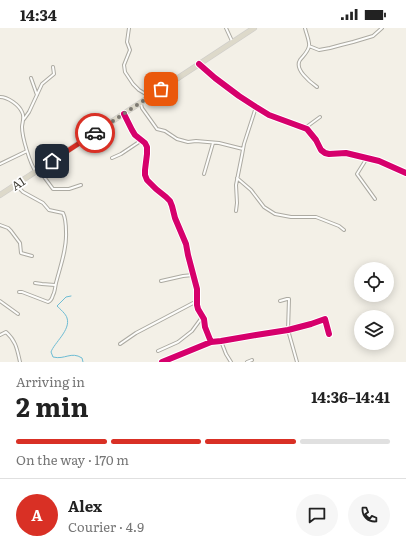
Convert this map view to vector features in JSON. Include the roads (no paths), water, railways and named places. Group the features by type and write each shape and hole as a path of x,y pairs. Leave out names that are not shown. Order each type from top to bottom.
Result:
{"highway":[{"name":"A1","path":"0,195 252,29"}],"street":[{"path":"129,28 127,42 130,50 124,65 125,72 139,90 150,96"},
{"path":"226,28 233,42"},
{"path":"305,28 309,46 299,61 299,65 304,76 316,87"},
{"path":"309,46 318,50 330,48 373,36 382,28"},
{"path":"199,64 215,78 256,107 275,117 305,128 309,131 321,150 325,153 346,153 367,158 384,163 406,173"},
{"path":"22,121 29,112 42,84 54,74 53,67"},
{"path":"31,78 37,95"},
{"path":"0,97 10,100 22,112 24,117 22,121 22,129 32,167 38,171 53,190 69,189 81,185"},
{"path":"140,103 154,126 159,130 183,141 219,142 243,149"},
{"path":"236,211 237,178 243,149 256,107"},
{"path":"124,114 135,135 146,144 148,149 145,175 150,184 170,201 184,239 197,289 198,309 203,316 211,342"},
{"path":"305,128 320,116"},
{"path":"112,158 121,154 142,140"},
{"path":"204,174 213,143"},
{"path":"0,164 27,151"},
{"path":"367,158 357,174 375,198"},
{"path":"237,178 251,190 264,206 275,214 291,217 316,217 339,226 344,230"},
{"path":"16,185 23,192 43,203 49,210 64,214 66,232 66,242 53,298 49,302 19,292"},
{"path":"0,225 11,231 20,244 21,253 32,256"},
{"path":"160,281 193,275"},
{"path":"35,283 55,285"},
{"path":"280,301 289,299 288,330 298,362"},
{"path":"0,301 18,314"},
{"path":"120,344 136,333 197,301"},
{"path":"158,351 178,342 192,331 203,316"},
{"path":"162,362 211,342 288,330 325,319 329,334"},
{"path":"0,335 6,332 14,340 20,362"},
{"path":"221,341 231,362"},
{"path":"247,362 252,360"}],"waterway":[{"path":"71,296 66,297 57,306 67,318 68,323 51,352 53,357 57,358 75,355 82,358 83,362"}]}
